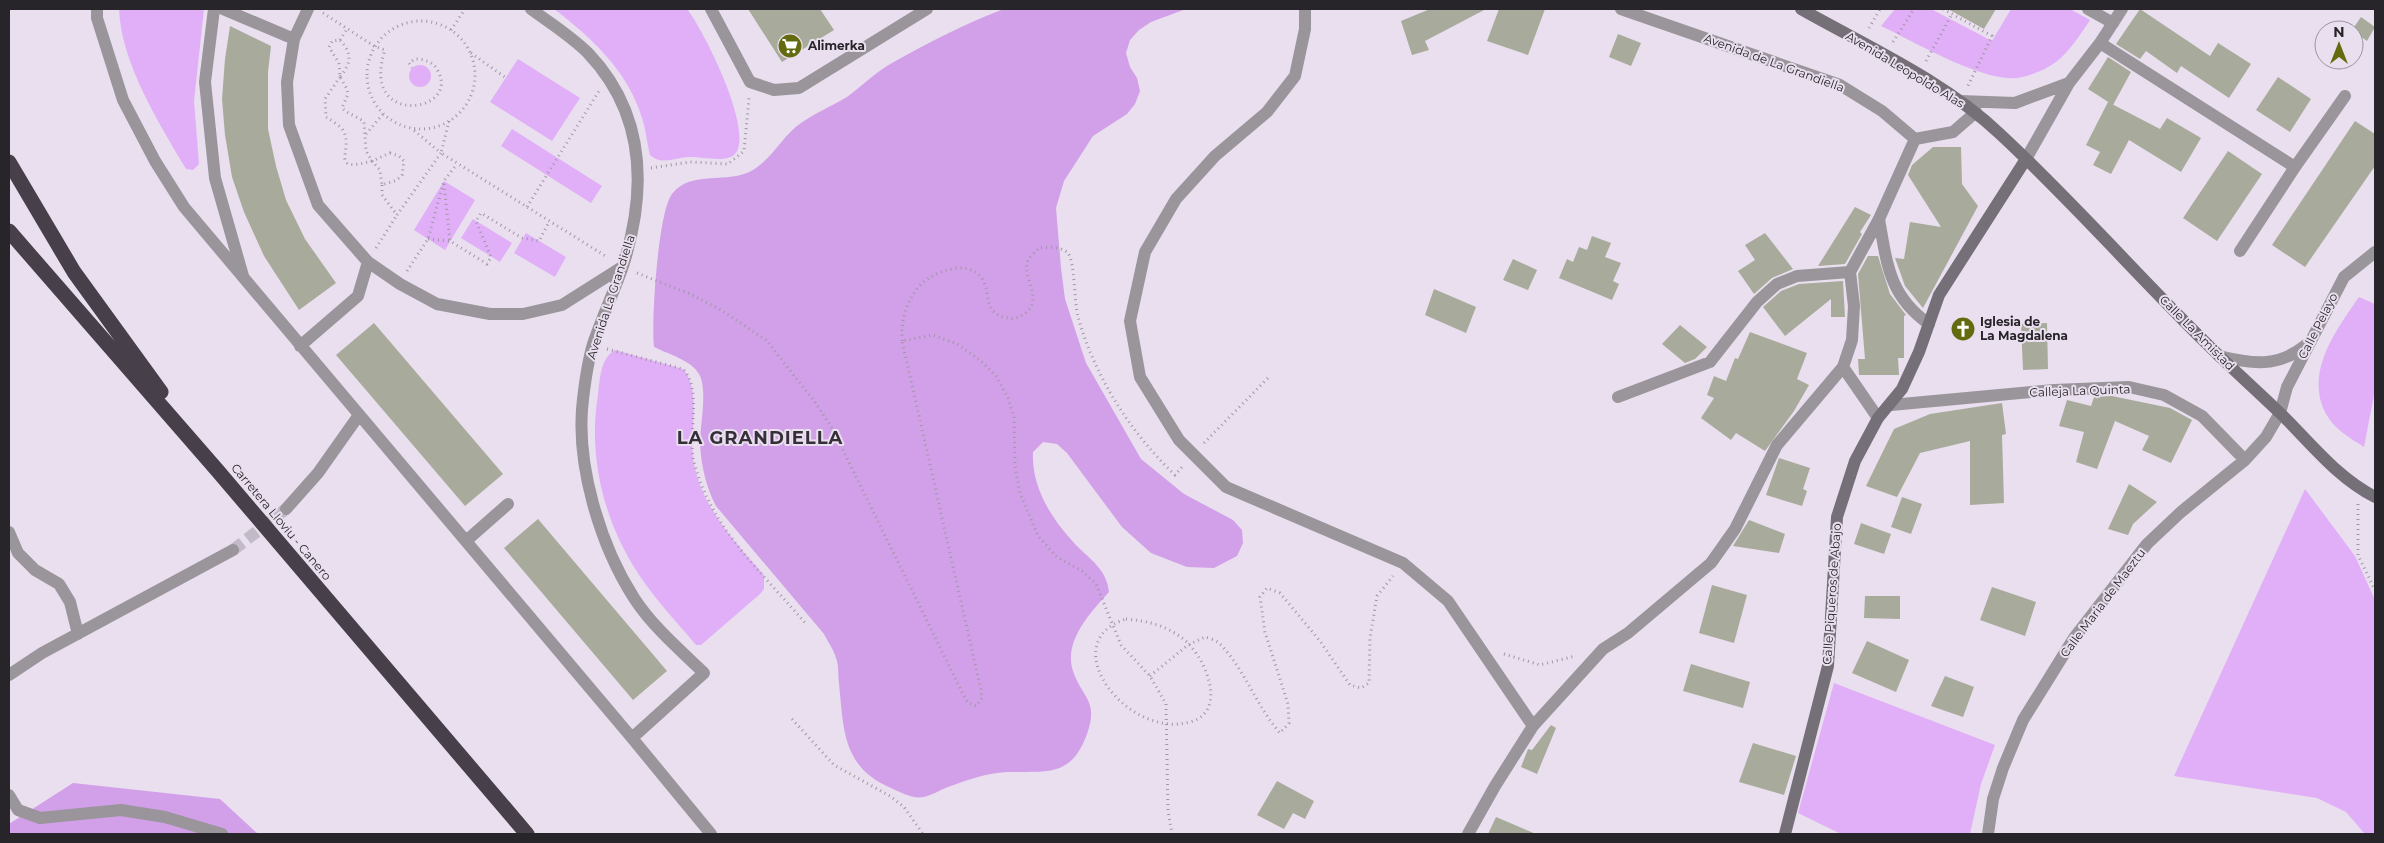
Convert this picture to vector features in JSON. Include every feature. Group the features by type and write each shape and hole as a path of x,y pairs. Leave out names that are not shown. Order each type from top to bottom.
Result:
{"highway":[{"path":"9,162 74,272 217,470"},
{"name":"Carretera Lloviu - Canero","path":"9,231 217,470 527,834"}],"main road":[{"name":"Avenida Leopoldo Alas","path":"1801,9 1919,75 1960,101 1976,112 2026,159"},
{"name":"Calle Piqueros de Abajo","path":"1785,834 1828,666 1838,517 1855,461 1878,418 1891,405 1902,389 1919,352 1939,295 2026,159"},
{"name":"Calle La Amistad","path":"2026,159 2219,356 2280,413 2313,448 2359,488 2375,497"}],"street":[{"path":"97,9 97,18 123,100 155,161 184,207 632,738 710,834"},
{"path":"214,9 205,82 214,168 245,281"},
{"path":"223,9 294,39"},
{"path":"308,9 294,39 287,82 289,125 318,206 368,262 400,284 437,304 490,314 524,314 562,305 622,267"},
{"name":"Avenida La Grandiella","path":"531,9 588,53 607,78 625,108 638,170 638,198 635,222 622,267 593,345 582,401 584,466 594,508 605,540 634,598 673,644 704,673 632,738"},
{"path":"710,9 750,82 774,90 799,88 927,9"},
{"path":"1305,9 1305,29 1295,76 1267,112 1215,156 1176,199 1145,252 1130,320 1140,377 1179,440 1226,487 1403,563 1448,601 1533,726"},
{"name":"Avenida de La Grandiella","path":"1621,9 1840,85 1882,111 1914,139"},
{"path":"2088,9 2112,23"},
{"path":"2026,159 2069,83 2100,43 2122,9"},
{"path":"2100,43 2295,167"},
{"path":"1960,101 2015,103 2069,83"},
{"path":"2240,251 2295,167 2345,96"},
{"path":"1468,834 1495,786 1533,726 1603,649 1628,632 1711,563 1735,529 1778,444 1843,367 1852,340 1854,306 1850,272 1879,219 1914,139 1953,132 1976,112"},
{"path":"1879,219 1891,280 1912,312 1929,324"},
{"name":"Calle Pelayo","path":"2280,413 2287,387 2344,278 2375,252"},
{"path":"300,346 358,296 368,262"},
{"path":"1618,398 1710,362 1757,302 1777,284 1797,276 1850,272"},
{"path":"2219,356 2246,362 2270,363 2294,354 2312,340"},
{"path":"1843,367 1878,418"},
{"name":"Calleja La Quinta","path":"1891,405 2054,390 2129,387 2164,395 2202,416 2245,460"},
{"name":"Calle Maria de Maeztu","path":"1988,834 1993,799 2002,768 2023,720 2074,638 2147,544 2181,512 2245,460 2266,437 2280,413"},
{"path":"286,509 318,473 359,415"},
{"path":"466,541 508,504"},
{"path":"9,532 18,553 35,570 59,584 70,602 78,634"},
{"path":"9,675 42,653 233,550"},
{"path":"9,795 18,810 40,818 121,810 165,817 222,834"}],"path":[{"path":"316,9 374,46 386,50 380,68 381,81 394,101 410,106 431,101 439,88 439,71 432,64 420,59 409,64 412,68"},
{"path":"452,30 464,9"},
{"path":"1860,42 1880,9"},
{"path":"1884,56 1914,9"},
{"path":"1943,9 1992,36 1960,101"},
{"path":"1919,75 1952,14"},
{"path":"424,21 452,30 470,52 475,71 472,90 464,108 449,121 431,128 411,128 398,124 383,114 371,97 367,84 368,65 374,46 384,35 396,27 409,22 424,21"},
{"path":"347,29 340,40 332,42 329,47 339,64 340,77 348,94 342,108 348,114 357,116 364,122 366,151 380,170 382,195 397,215"},
{"path":"340,40 346,47 350,57 349,64 325,99 326,117 342,129 346,135 344,158 353,166 372,161 390,153 399,156 404,162 402,175 397,180 382,185"},
{"path":"470,52 506,78"},
{"path":"527,208 607,78"},
{"path":"638,170 690,162 728,164 744,151 750,82"},
{"path":"366,134 383,114"},
{"path":"368,262 397,215 441,153 449,121"},
{"path":"411,128 457,164 622,267 690,294 721,310 766,340 824,415 968,703 976,706 982,698 981,690 902,341 901,326 905,307 918,287 935,274 961,268 974,271 981,277 989,305 996,315 1011,319 1022,315 1031,306 1034,295 1026,271 1028,260 1038,248 1053,247 1067,253 1072,263 1073,290 1078,316 1090,351 1108,388 1150,452 1175,475 1182,468 1177,462"},
{"path":"400,284 428,239 444,181 457,164"},
{"path":"444,181 450,241"},
{"path":"428,239 450,241 487,264 491,257 476,221 481,213 522,238 539,241 549,222"},
{"path":"902,341 933,335 958,344 981,361 996,376 1008,398 1014,417 1015,466 1020,493 1038,536 1057,557 1082,571 1096,584 1121,645 1150,676 1166,704 1168,725 1168,811 1172,834"},
{"path":"593,345 683,368 689,374 693,391 693,459 700,484 713,512 726,533 806,624"},
{"path":"1179,440 1191,431 1203,444 1269,377"},
{"path":"2359,488 2358,555 2375,590"},
{"path":"1150,676 1190,645 1204,637 1217,641 1240,671 1266,718 1280,734 1289,723 1288,704 1265,632 1260,597 1267,588 1280,593 1320,641 1350,686 1361,688 1369,682 1370,638 1377,596 1403,563"},
{"path":"1126,619 1146,621 1168,628 1190,645 1199,656 1211,687 1210,701 1204,713 1193,722 1168,725 1150,721 1129,709 1112,694 1101,677 1096,659 1097,644 1105,630 1113,623 1126,619"},
{"path":"1477,645 1540,665 1576,656"},
{"path":"792,719 834,765 890,796 904,807 923,834"}],"shaded area":[{"path":"119,9 204,9 194,101 199,164 193,170 186,169 143,92 127,50 121,29"},
{"path":"554,9 687,9 704,37 733,103 738,124 739,142 735,154 731,157 720,159 690,157 664,160 659,160 650,155 645,127 628,85 607,56"},
{"path":"1004,9 1186,9 1151,22 1139,30 1130,40 1126,53 1130,67 1137,78 1140,91 1135,104 1127,114 1093,136 1064,181 1056,208 1061,268 1065,299 1086,363 1141,459 1184,494 1233,520 1242,530 1243,543 1237,556 1214,568 1187,567 1151,553 1122,527 1067,453 1057,444 1043,442 1033,452 1033,466 1040,492 1061,528 1095,563 1103,573 1108,585 1109,592 1080,628 1072,649 1073,671 1090,706 1091,714 1087,734 1081,748 1073,758 1065,765 1056,769 992,774 962,782 927,796 915,797 903,794 875,779 854,758 845,732 838,664 831,646 824,634 712,499 703,468 700,443 703,398 702,381 691,365 654,347 653,334 659,244 667,205 672,194 680,186 699,179 732,177 753,170 766,159 794,128 847,97 886,67 947,34"},
{"path":"1895,9 1931,9 1992,41 2011,9 2070,9 2090,20 2070,48 2052,65 2027,76 2002,78 1985,74 1948,59 1881,26"},
{"path":"518,59 580,98 552,141 490,102"},
{"path":"416,65 424,65 431,72 431,80 424,87 416,87 409,80 409,72"},
{"path":"512,129 602,186 591,203 501,146"},
{"path":"444,181 475,200 445,250 414,230"},
{"path":"473,219 512,243 500,262 461,238"},
{"path":"526,233 566,257 555,277 514,253"},
{"path":"2359,297 2375,304 2375,390 2364,447 2343,433 2329,419 2320,399 2319,383 2326,352 2341,323"},
{"path":"615,350 683,369 692,387 694,411 693,458 703,492 730,536 764,575 764,589 760,594 701,645 696,645 634,567 623,548 606,506 597,462 595,417 602,370 606,359"},
{"path":"2305,489 2355,556 2375,600 2375,834 2365,834 2346,812 2317,798 2174,776"},
{"path":"1834,683 1995,745 1981,784 1970,834 1841,834 1798,813"},
{"path":"73,783 220,799 258,834 9,834 9,824"}],"building":[{"name":"Alimerka","path":"748,9 820,9 834,30 782,62"},
{"path":"1430,9 1486,9 1425,41 1429,50 1412,55 1401,21"},
{"path":"1499,9 1545,9 1528,55 1487,41"},
{"path":"1948,9 1996,9 1984,29"},
{"path":"2140,9 2210,56 2218,43 2251,64 2229,98 2181,66 2177,73 2146,51 2140,59 2116,44"},
{"path":"2361,17 2375,27 2367,41 2364,39 2364,20 2359,20"},
{"path":"230,26 271,46 268,72 268,129 276,166 286,200 305,239 336,283 299,310 264,256 244,212 232,177 225,135 222,99"},
{"path":"1618,34 1641,43 1631,66 1609,57"},
{"path":"2108,57 2131,72 2113,105 2088,89"},
{"path":"2278,77 2311,99 2290,132 2256,110"},
{"path":"2108,102 2160,129 2167,118 2201,138 2181,172 2129,140 2111,174 2093,165 2100,152 2086,145"},
{"path":"2355,121 2375,134 2375,166 2305,267 2272,245"},
{"path":"1933,147 1961,147 1962,184 1978,206 1923,308 1905,286 1895,258 1904,259 1910,222 1941,227 1908,175 1912,165"},
{"path":"2228,151 2262,174 2217,241 2183,218"},
{"path":"1855,207 1871,215 1860,232 1862,234 1845,264 1818,266"},
{"path":"1765,233 1793,269 1772,278 1754,294 1738,271 1755,260 1745,245"},
{"path":"1592,236 1611,243 1605,257 1621,263 1613,281 1619,284 1612,300 1559,278 1567,259 1573,262 1579,247 1587,250"},
{"path":"1868,256 1878,256 1890,294 1906,315 1904,316 1904,358 1898,358 1899,375 1859,375 1858,359 1865,359 1858,274"},
{"path":"1513,259 1537,270 1528,290 1503,280"},
{"path":"1843,281 1845,317 1831,317 1831,299 1785,336 1763,307 1781,291 1799,284"},
{"path":"1434,289 1476,307 1466,333 1425,315"},
{"path":"374,323 503,474 465,506 336,355"},
{"path":"2047,323 2048,369 2023,370 2021,324"},
{"path":"1680,325 1707,347 1695,359 1685,363 1662,344"},
{"path":"1750,332 1807,353 1797,379 1809,385 1794,411 1765,451 1736,433 1731,440 1701,418 1714,398 1707,395 1714,376 1726,381 1735,358 1738,359"},
{"path":"2112,396 2170,408 2192,420 2171,463 2142,450 2149,436 2115,421 2097,469 2076,462 2084,432 2059,426 2067,400 2091,406 2094,397"},
{"path":"2002,403 2006,434 2002,435 2004,503 1970,505 1970,441 1920,453 1897,497 1866,486 1894,429 1930,414"},
{"path":"1779,458 1810,468 1803,489 1807,491 1802,506 1766,495"},
{"path":"2129,484 2157,502 2133,524 2128,535 2108,529"},
{"path":"1902,497 1922,504 1911,534 1891,527"},
{"path":"538,519 667,671 633,700 504,548"},
{"path":"1749,520 1785,534 1779,553 1733,546"},
{"path":"1861,523 1891,534 1884,554 1854,544"},
{"path":"1712,585 1747,595 1734,643 1699,633"},
{"path":"1992,587 2036,602 2025,636 1980,620"},
{"path":"1865,596 1900,596 1900,619 1864,618"},
{"path":"1867,641 1909,660 1896,692 1852,673"},
{"path":"1691,664 1750,682 1743,708 1683,691"},
{"path":"1945,676 1974,687 1963,717 1931,706"},
{"path":"1551,725 1556,728 1537,774 1521,767 1528,749 1532,750"},
{"path":"1753,743 1796,756 1784,795 1739,782"},
{"path":"1277,781 1314,801 1305,819 1293,813 1284,829 1257,815"},
{"path":"1496,817 1536,834 1488,834"}],"tunnel":[{"path":"233,550 286,509"}],"place":[{"name":"Alimerka","path":"790,46"},
{"name":"Iglesia de La Magdalena","path":"1963,329"}],"district":[{"name":"LA GRANDIELLA","path":"760,438"}]}
